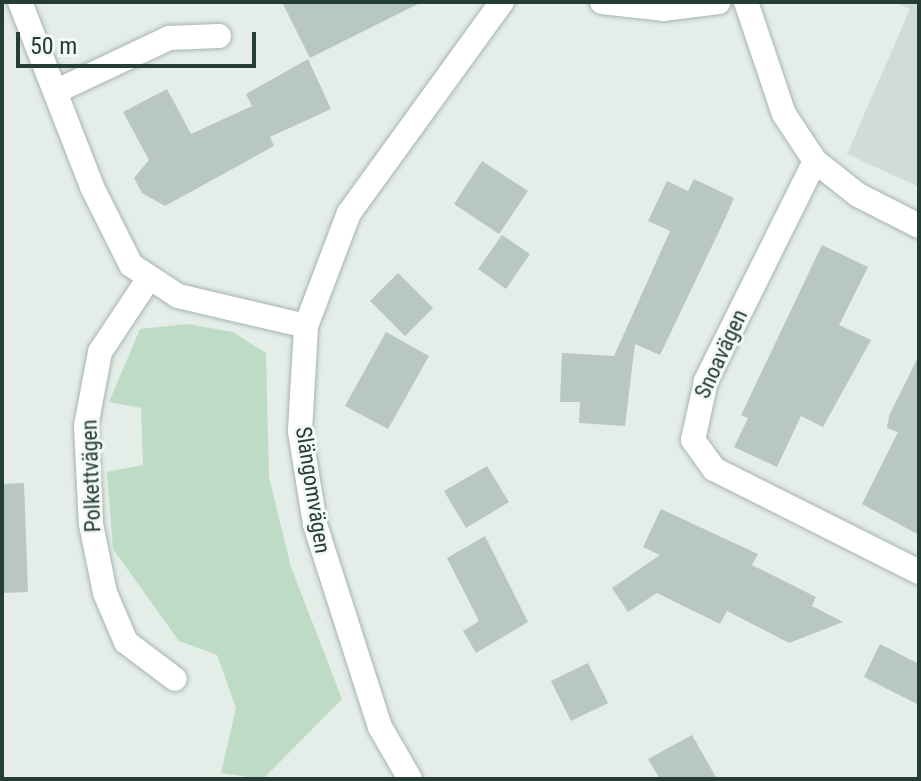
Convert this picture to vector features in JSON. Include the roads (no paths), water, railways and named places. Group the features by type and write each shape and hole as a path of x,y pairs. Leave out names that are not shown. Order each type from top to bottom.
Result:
{"street":[{"path":"20,2 59,90 92,187 131,265 147,281 178,296 306,326"},
{"name":"Slängomvägen","path":"410,779 380,727 315,524 300,431 306,326 349,213 502,2"},
{"path":"602,2 663,9 719,2"},
{"path":"746,2 784,114 815,161 858,195 919,226"},
{"path":"59,90 169,38 219,36"},
{"name":"Snoavägen","path":"815,161 706,381 693,440 714,469 919,572"},
{"name":"Polkettvägen","path":"147,281 100,352 86,426 91,524 105,593 126,642 175,679"}]}
